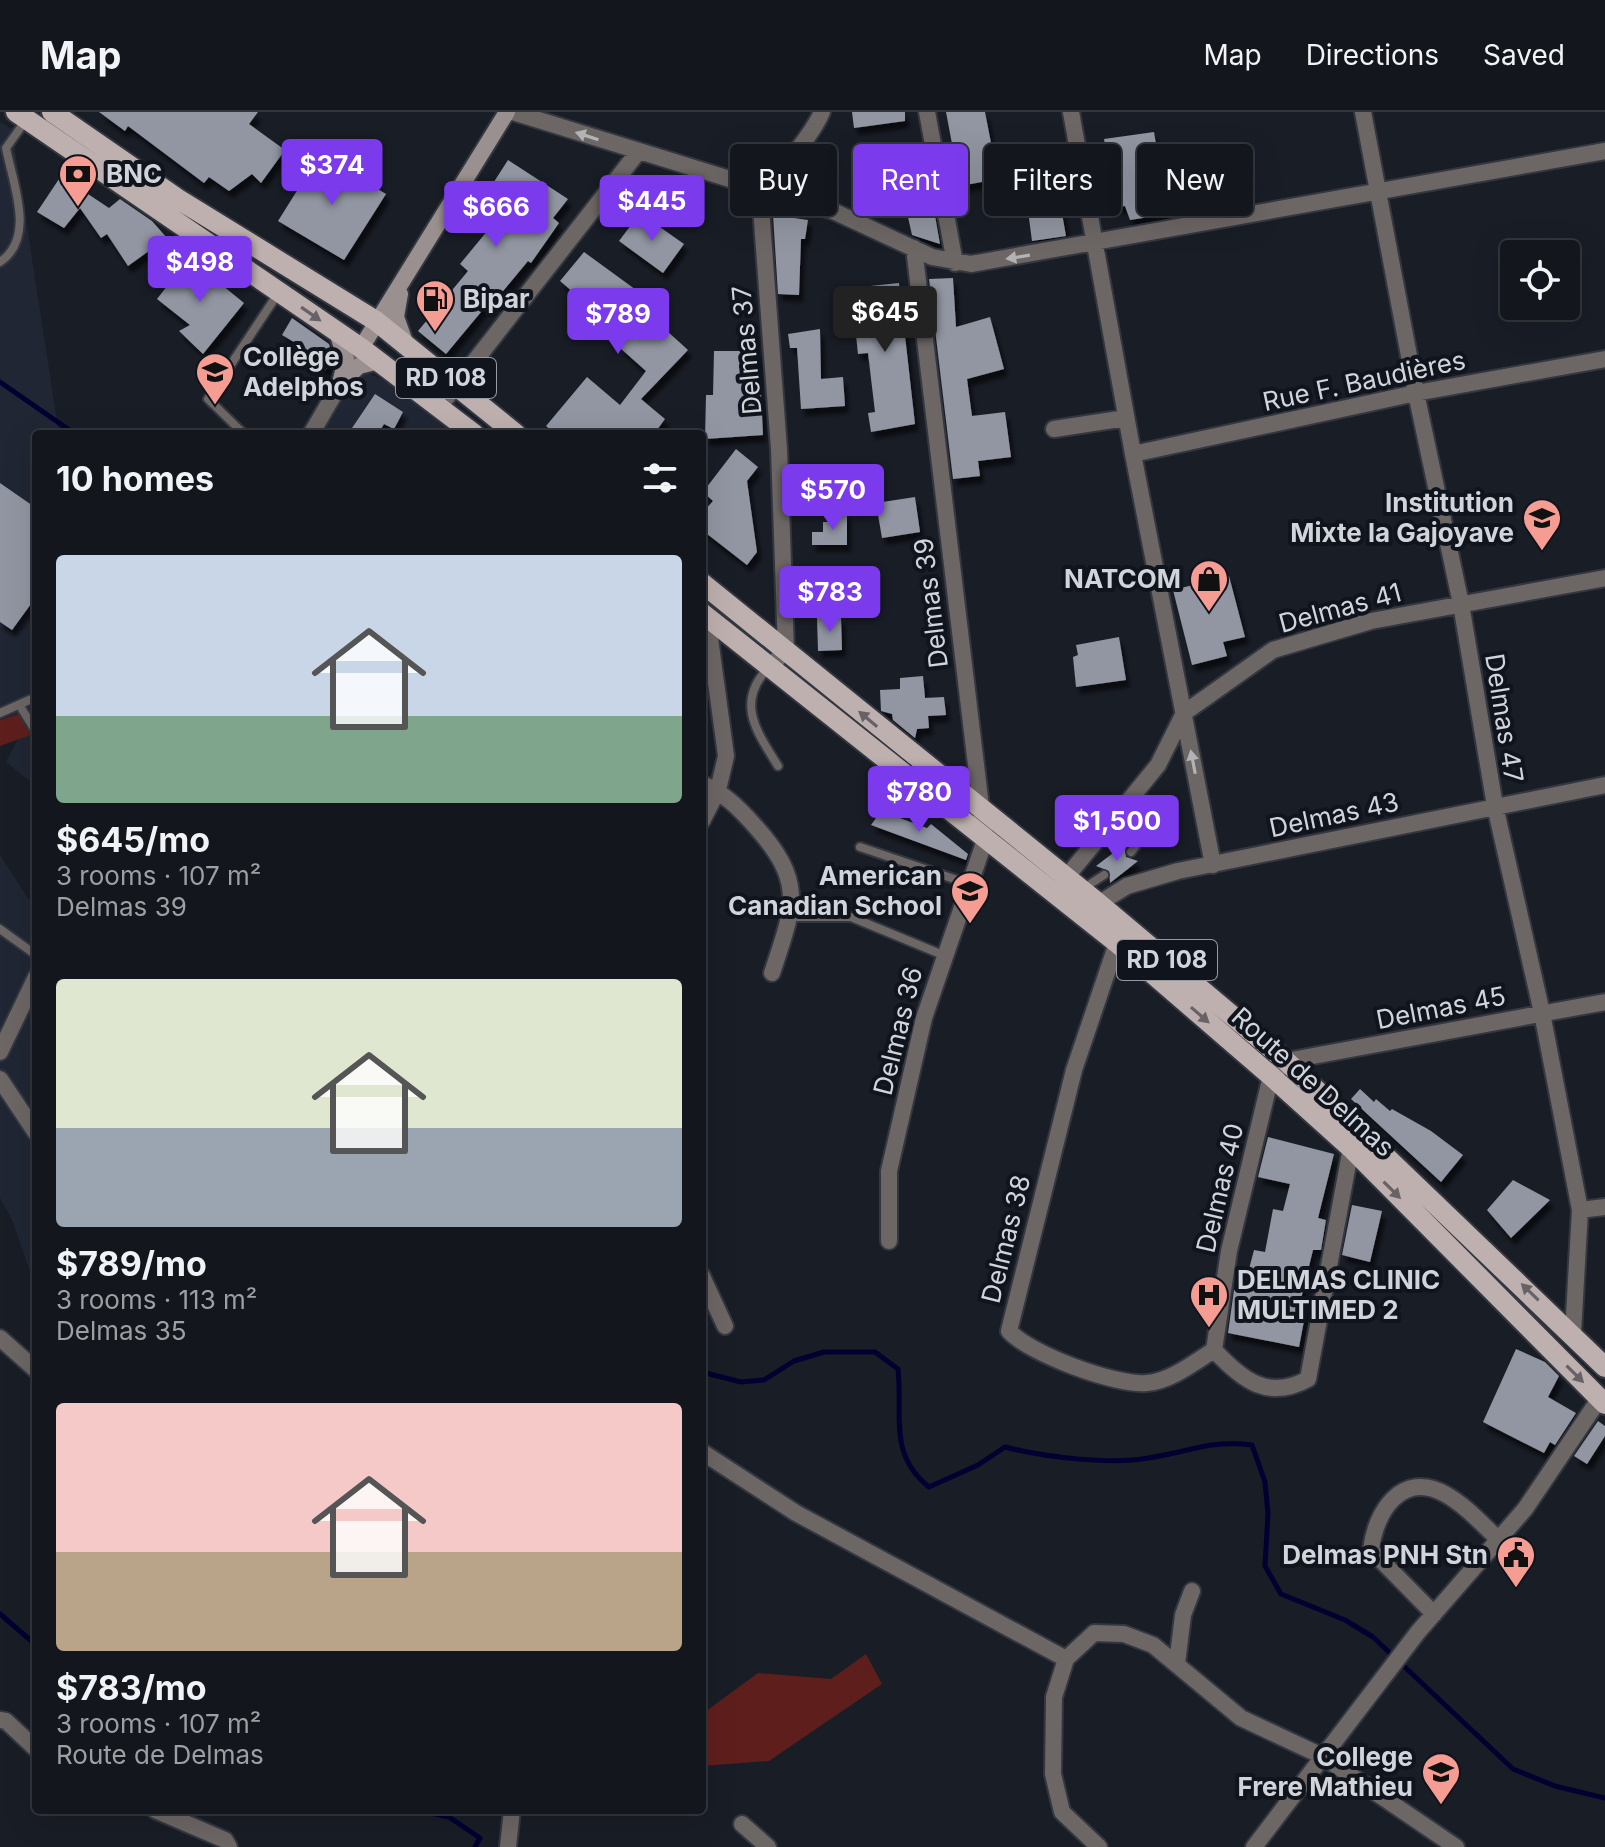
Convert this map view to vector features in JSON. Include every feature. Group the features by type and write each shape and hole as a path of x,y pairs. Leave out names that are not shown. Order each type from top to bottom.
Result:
{"main road":[{"name":"RD 108","path":"52,112 178,199 376,321 511,430"},
{"path":"361,348 510,112"},
{"name":"RD 108","path":"24,114 361,348 469,430"},
{"path":"402,285 396,317 405,342"},
{"path":"337,332 346,360 340,383"},
{"path":"340,383 355,368 379,361"},
{"name":"Route de Delmas","path":"706,586 980,810 1076,896 1286,1061 1605,1367"},
{"name":"Route de Delmas","path":"706,616 985,840 1076,896 1117,943 1351,1148 1602,1401"}],"street":[{"path":"510,112 730,179"},
{"name":"Delmas 37","path":"804,144 822,112"},
{"path":"927,112 955,263"},
{"path":"1071,112 1126,418 1213,865"},
{"name":"Delmas 47","path":"1363,112 1416,393 1461,604 1495,806 1542,1013 1580,1210 1573,1333"},
{"path":"837,214 914,248 955,263 971,264 1095,245 1377,190 1605,151"},
{"path":"439,407 638,152"},
{"name":"Delmas 37","path":"761,216 779,449 786,650"},
{"name":"Delmas 39","path":"914,248 985,840"},
{"path":"313,430 361,348"},
{"name":"Rue F. Baudières","path":"1133,454 1416,393 1605,359"},
{"path":"1054,429 1126,418"},
{"name":"Delmas 41","path":"1076,896 1126,806 1158,765 1184,713 1273,650 1371,621 1605,578"},
{"path":"706,627 726,756 718,790 706,813"},
{"path":"769,668 786,650"},
{"name":"Delmas 43","path":"1076,896 1605,785"},
{"path":"706,786 718,790 738,807 785,864 791,881 790,917 772,973"},
{"name":"Delmas 36","path":"889,1241 889,1171 924,1018 943,955 985,840"},
{"name":"Delmas 38","path":"1117,943 1074,1070 1009,1331 1049,1355 1121,1382 1150,1383 1176,1373 1214,1350"},
{"path":"0,1052 32,985"},
{"name":"Delmas 45","path":"1286,1061 1605,1002"},
{"path":"1271,1076 1286,1061"},
{"name":"Delmas 40","path":"1214,1350 1229,1251 1271,1076"},
{"path":"0,1079 32,1127"},
{"path":"1214,1350 1237,1374 1272,1390 1293,1387 1308,1379 1351,1148"},
{"path":"1580,1210 1605,1207"},
{"path":"706,1285 725,1326"},
{"path":"0,1338 32,1366"},
{"path":"1254,1847 1418,1632 1525,1509 1602,1401"},
{"path":"706,1455 796,1513 1066,1659"},
{"path":"1434,1614 1371,1550 1373,1529 1388,1503 1402,1489 1429,1487 1446,1494 1498,1539"},
{"path":"1177,1664 1183,1615 1192,1591"},
{"path":"1099,1847 1062,1812 1053,1774 1054,1697 1066,1659 1094,1633 1124,1634 1153,1645 1241,1718 1322,1756 1456,1847"},
{"path":"0,1720 32,1746"},
{"path":"164,1814 225,1840 229,1847"},
{"path":"511,1846 512,1814"},
{"path":"742,1824 768,1847"}],"lane":[{"path":"0,262 14,253 21,232 6,148 24,114"},
{"path":"240,430 208,399 279,292"},
{"path":"769,668 756,681 751,704 754,727 778,766"},
{"path":"0,713 32,699"},
{"path":"20,706 32,726"},
{"path":"1126,806 1142,831 1141,839 1131,852"},
{"path":"860,847 970,884"},
{"path":"1076,896 1104,875"},
{"path":"790,917 851,917 943,955"},
{"path":"0,929 32,952"}],"shaded area":[{"path":"0,122 12,129 58,430 32,430 32,709 0,720"},
{"path":"361,370 388,382 451,430 308,430"},
{"path":"32,709 32,734 0,746 0,720"},
{"path":"32,729 32,783 6,762 21,733"},
{"path":"0,855 29,900 32,894 32,1270 0,1198"},
{"path":"866,1654 882,1684 769,1761 706,1766 706,1711 758,1673 831,1679"}],"building":[{"path":"99,112 258,112 249,124 285,150 261,183 252,174 229,191 209,177 204,183 128,126 125,131"},
{"path":"852,112 905,112 905,121 854,128"},
{"path":"946,112 985,112 991,144 984,144 984,182 968,185 968,144 952,144"},
{"path":"1154,132 1156,144 1137,144 1137,216 1155,216 1130,220 1125,206 1121,206 1121,144 1105,144 1104,139"},
{"path":"320,154 386,194 344,260 278,221"},
{"path":"508,160 568,199 553,218 559,223 531,263 528,261 499,296 496,294 446,354 418,331 468,271 460,264 488,230 463,212 484,183 490,188"},
{"path":"61,176 109,208 120,199 152,221 167,238 128,266 107,234 101,238 80,208 64,228 37,212"},
{"path":"640,213 684,244 663,273 619,241"},
{"path":"773,216 808,220 805,239 801,239 799,295 778,294"},
{"path":"908,216 935,216 940,244 912,235"},
{"path":"1029,216 1062,216 1066,236 1032,241"},
{"path":"584,252 654,303 646,312 688,350 641,399 665,419 657,430 550,430 546,426 587,377 620,405 646,371 619,347 627,338 560,281"},
{"path":"189,258 244,303 203,354 179,331 190,325 157,299"},
{"path":"953,278 956,327 990,317 1004,369 967,379 972,416 1005,412 1011,457 978,461 980,476 953,479 929,279"},
{"path":"899,283 915,424 871,432 868,413 875,412 868,353 858,354 851,288"},
{"path":"292,318 329,344 333,357 325,371 305,358 309,351 282,335"},
{"path":"820,329 821,379 843,377 845,406 801,409 797,348 790,348 788,334"},
{"path":"714,351 758,351 758,394 761,394 763,435 706,439 706,395 713,395"},
{"path":"375,394 403,412 394,429 384,424 380,430 351,430"},
{"path":"736,449 758,467 747,481 757,552 747,565 706,533 706,509 713,501 706,495 706,488"},
{"path":"0,483 32,505 32,602 12,630 0,622"},
{"path":"915,497 920,532 882,538 876,503"},
{"path":"833,513 847,513 847,545 812,545 812,532 823,532 823,522 833,522"},
{"name":"NATCOM","path":"1229,576 1245,637 1223,642 1227,656 1192,665 1173,590"},
{"path":"841,617 842,650 818,651 817,618"},
{"path":"1119,637 1126,680 1076,687 1073,657 1078,655 1076,645"},
{"path":"923,676 925,698 944,697 946,715 928,716 929,728 917,729 915,738 893,720 892,714 881,711 880,690 900,689 900,678"},
{"path":"881,811 927,828 931,824 968,854 966,860 871,825"},
{"path":"1125,844 1126,857 1138,861 1110,883 1109,871 1096,866"},
{"path":"1360,1089 1374,1102 1376,1099 1390,1111 1392,1109 1431,1131 1463,1155 1441,1182 1351,1099"},
{"path":"1268,1137 1334,1154 1318,1218 1326,1220 1321,1250 1313,1250 1300,1303 1307,1305 1299,1347 1228,1333 1234,1290 1243,1292 1254,1250 1265,1252 1273,1209 1283,1211 1290,1184 1258,1177"},
{"path":"1513,1180 1550,1200 1511,1238 1487,1210"},
{"path":"1352,1205 1382,1211 1370,1262 1342,1255"},
{"path":"1516,1349 1545,1362 1559,1376 1548,1397 1576,1413 1555,1445 1550,1442 1544,1453 1483,1422"},
{"path":"1598,1421 1605,1426 1605,1436 1587,1464 1574,1456"}],"waterway":[{"path":"0,382 69,430"},
{"path":"706,1373 741,1382 764,1380 794,1361 824,1352 875,1352 898,1369 902,1448 916,1474 929,1487 978,1465 1005,1447 1057,1457 1115,1461 1148,1458 1211,1445 1252,1445 1265,1482 1268,1514 1265,1566 1281,1594 1345,1620 1373,1637 1513,1769 1555,1786 1605,1798"},
{"path":"0,1614 32,1642"},
{"path":"435,1814 449,1817 480,1838 475,1847"}],"place":[{"name":"BNC","path":"78,208"},
{"name":"Bipar","path":"435,333"},
{"name":"Collège Adelphos","path":"215,406"},
{"name":"Institution Mixte la Gajoyave","path":"1542,552"},
{"name":"NATCOM","path":"1209,613"},
{"name":"American Canadian School","path":"970,925"},
{"name":"DELMAS CLINIC MULTIMED 2","path":"1209,1329"},
{"name":"Delmas PNH Stn","path":"1516,1589"},
{"name":"College Frere Mathieu","path":"1441,1806"}]}
